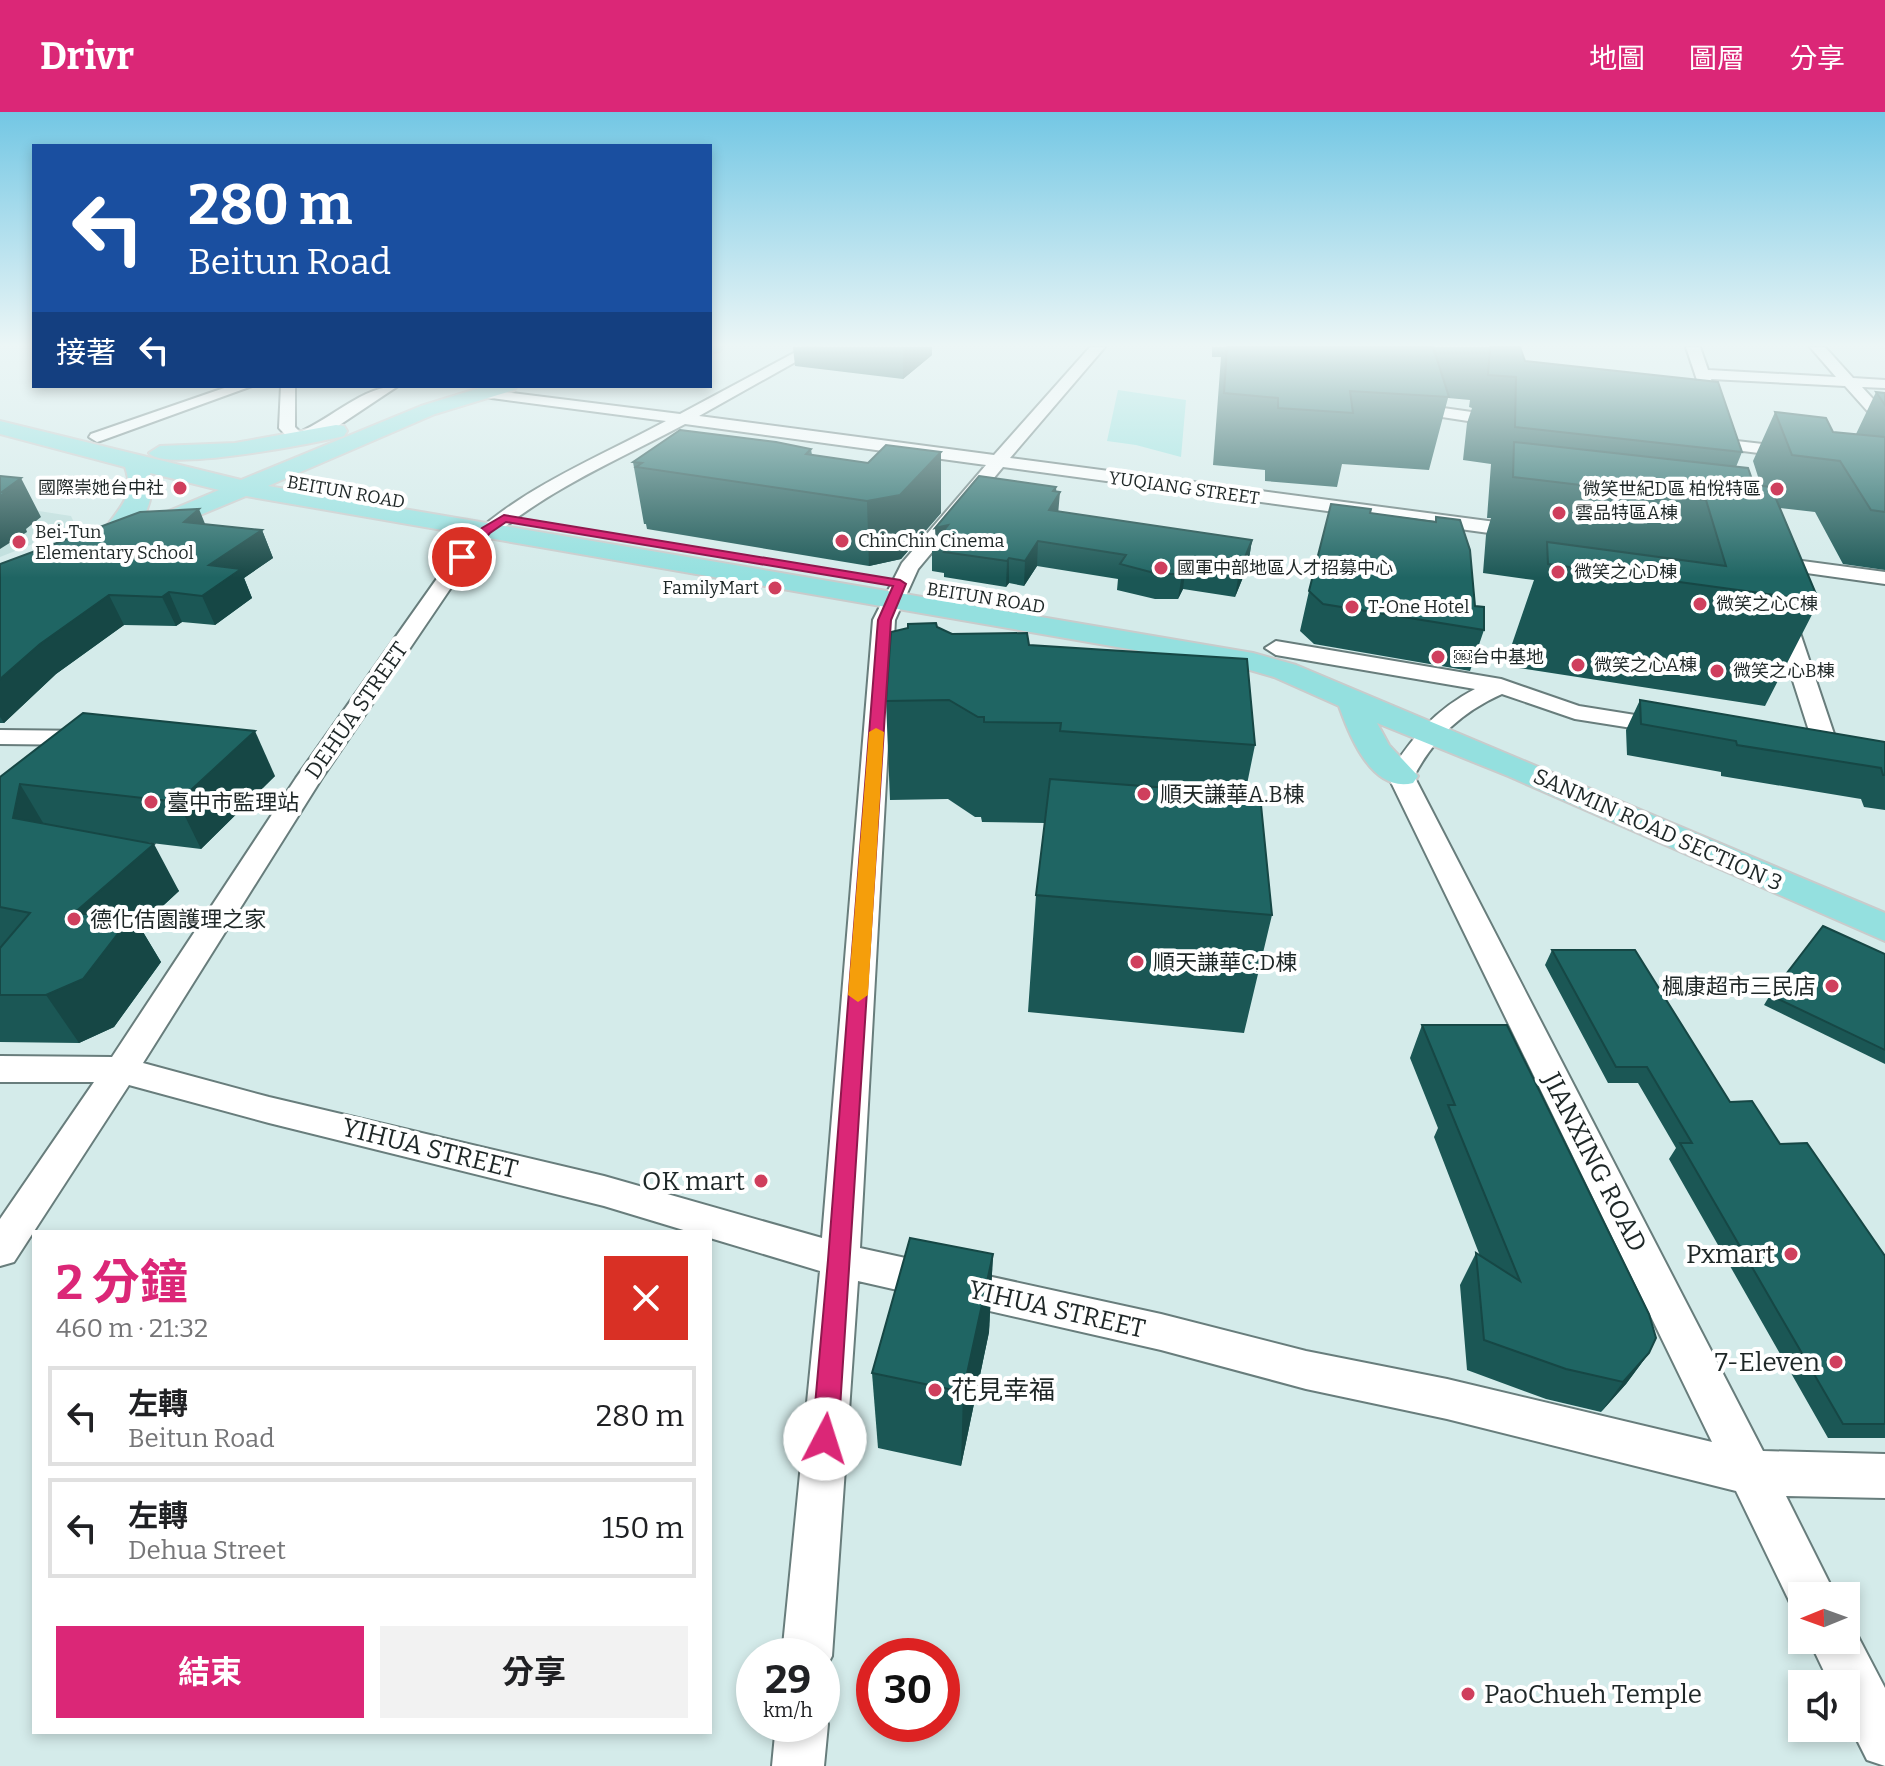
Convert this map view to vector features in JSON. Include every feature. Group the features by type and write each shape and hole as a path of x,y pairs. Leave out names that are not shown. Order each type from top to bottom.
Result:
{"main road":[{"name":"BEITUN ROAD","path":"45,424 160,453 247,482"},
{"path":"160,453 221,452 371,424"},
{"path":"96,542 247,482 372,424"},
{"path":"247,482 344,468 407,424"},
{"name":"BEITUN ROAD","path":"0,427 135,462 389,507 897,591 1244,639 1276,648 1436,724"},
{"path":"131,529 130,516 143,485 135,462"},
{"path":"344,468 389,507"},
{"path":"131,529 246,515 389,507"},
{"name":"BEITUN ROAD","path":"897,591 1253,662 1285,671 1353,701 1436,724"},
{"path":"1353,701 1368,742 1378,758 1401,776"},
{"name":"SANMIN ROAD SECTION 3","path":"1436,724 1517,750 1885,901"},
{"name":"SANMIN ROAD SECTION 3","path":"1436,724 1885,928"}],"street":[{"path":"97,437 134,424"},
{"path":"287,424 298,439 330,424"},
{"name":"DEHUA STREET","path":"0,1250 121,1070 309,778 462,557 495,524 523,505 671,424"},
{"name":"YUQIANG STREET","path":"718,424 1549,535"},
{"path":"808,1638 840,1260 884,620 909,567 1030,424"},
{"path":"1719,424 1728,452"},
{"path":"1679,440 1728,452 1812,455"},
{"path":"1824,743 1764,567 1885,578"},
{"path":"1276,648 1501,686 1575,712 1698,724"},
{"path":"1401,776 1436,724 1464,702 1501,686"},
{"path":"0,737 115,738"},
{"path":"1792,738 1854,747"},
{"name":"JIANXING ROAD","path":"1401,776 1805,1582"},
{"name":"YIHUA STREET","path":"0,1069 121,1070 269,1110 604,1191 840,1260 1161,1332 1306,1370 1447,1399 1751,1473 1885,1476"},
{"path":"1841,1654 1885,1742"},
{"path":"798,1766 800,1742"}],"shaded area":[{"path":"1111,424 1184,424 1181,457 1107,441"},
{"name":"Bei-Tun Elementary School","path":"0,505 71,516 76,527 0,557"}],"building":[{"path":"1515,424 1732,424 1742,452 1515,427"},
{"path":"1780,424 1829,424 1833,432 1885,437 1885,512 1871,510 1840,461 1792,455"},
{"path":"680,430 776,442 811,449 806,454 868,463 886,445 941,452 900,495 867,501 636,467 642,463 633,462"},
{"path":"1514,442 1748,468 1754,485 1771,487 1819,601 1548,564 1547,542 1726,566 1706,500 1513,477"},
{"path":"0,476 21,478 0,496"},
{"path":"979,476 1056,487 1053,491 1060,492 1049,510 1252,540 1239,572 1186,564 1182,574 1158,574 1120,564 1126,555 1038,541 1025,561 944,552 947,548 932,546 948,525 935,528"},
{"path":"1331,504 1436,522 1436,517 1460,520 1470,550 1475,606 1484,607 1484,630 1323,604 1309,591"},
{"path":"199,509 184,522 262,530 209,565 241,569 202,596 169,592 162,597 109,595 40,644 0,679 0,564 140,512"},
{"path":"936,623 937,627 952,634 1027,633 1029,645 1247,659 1255,745 1060,731 1061,723 984,722 984,717 978,717 949,700 886,701 891,632 908,628 908,624"},
{"path":"1640,700 1885,742 1885,775 1881,768 1737,745 1736,741 1641,724"},
{"path":"83,713 255,731 178,802 20,784 13,818 154,844 73,914 133,914 83,979 46,995 0,995 0,948 30,913 0,907 0,777"},
{"path":"1050,779 1260,795 1272,915 1036,895"},
{"name":"楓康超市三民店","path":"1823,926 1885,954 1885,1050 1770,995"},
{"path":"1552,950 1635,950 1730,1102 1752,1101 1780,1144 1807,1143 1885,1256 1885,1424 1843,1424 1680,1143 1692,1143 1647,1067 1616,1067"},
{"path":"1422,1025 1507,1025 1649,1314 1656,1338 1649,1353 1623,1382 1566,1369 1484,1340 1476,1253 1520,1281 1448,1105 1455,1105"},
{"path":"910,1238 993,1254 963,1392 872,1373"}],"slow traffic":[{"path":"858,995 876,732"}],"place":[{"name":"國際崇她台中社","path":"180,488"},
{"name":"微笑世紀D區 柏悅特區","path":"1777,489"},
{"name":"雲品特區A棟","path":"1559,513"},
{"name":"ChinChin Cinema","path":"842,541"},
{"name":"Bei-Tun Elementary School","path":"19,542"},
{"name":"國軍中部地區人才招募中心","path":"1161,568"},
{"name":"微笑之心D棟","path":"1558,572"},
{"name":"FamilyMart","path":"775,588"},
{"name":"微笑之心C棟","path":"1700,604"},
{"name":"T-One Hotel","path":"1352,607"},
{"name":"￼台中基地","path":"1438,657"},
{"name":"微笑之心A棟","path":"1578,665"},
{"name":"微笑之心B棟","path":"1717,671"},
{"name":"順天謙華A.B棟","path":"1144,794"},
{"name":"臺中市監理站","path":"151,802"},
{"name":"德化佶園護理之家","path":"74,919"},
{"name":"順天謙華C.D棟","path":"1137,962"},
{"name":"楓康超市三民店","path":"1832,986"},
{"name":"OK mart","path":"761,1181"},
{"name":"Pxmart","path":"1791,1254"},
{"name":"7-Eleven","path":"1836,1362"},
{"name":"花見幸福","path":"935,1390"},
{"name":"PaoChueh Temple","path":"1468,1694"}],"route":[{"path":"462,557 486,530 504,519 900,584 884,620 825,1439"}]}
